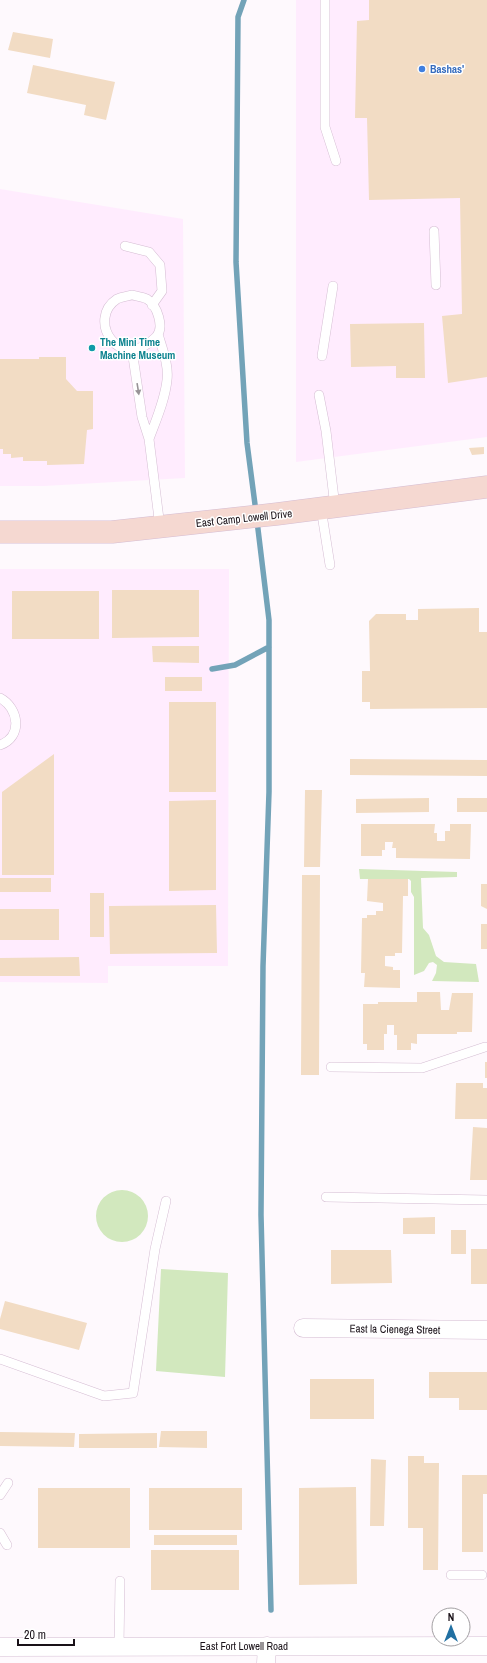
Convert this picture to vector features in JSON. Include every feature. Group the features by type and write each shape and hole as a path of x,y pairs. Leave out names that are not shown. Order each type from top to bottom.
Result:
{"main road":[{"name":"East Camp Lowell Drive","path":"0,532 112,532 328,508 487,487"}],"street":[{"name":"East la Cienega Street","path":"303,1328 487,1330"},
{"name":"East Fort Lowell Road","path":"0,1647 119,1647 266,1655 487,1646"}],"lane":[{"path":"325,0 325,127 336,161"},
{"path":"434,231 436,285"},
{"path":"125,246 149,252 160,264 162,291 152,305"},
{"path":"322,356 333,286"},
{"path":"149,438 161,408 167,379 164,354 158,334 159,323 157,310 147,299 132,295 117,299 108,309 105,320 106,331 113,342 123,348 132,350 142,348 158,334"},
{"path":"132,350 142,417 149,438 160,527"},
{"path":"319,395 326,431 330,565"},
{"path":"0,698 12,707 17,723 10,739 0,746"},
{"path":"331,1067 422,1068 485,1047"},
{"path":"326,1197 487,1200"},
{"path":"0,1360 104,1396 133,1393 155,1249 166,1201"},
{"path":"0,1495 8,1483"},
{"path":"0,1533 7,1545"},
{"path":"451,1575 482,1575"},
{"path":"119,1647 120,1581"}],"shaded area":[{"path":"296,0 487,0 487,437 296,462"},
{"name":"The Mini Time Machine Museum","path":"0,189 183,219 185,478 44,486 0,486"},
{"path":"0,569 229,569 228,966 108,966 108,983 0,982"}],"green space":[{"path":"359,869 457,872 457,877 421,878 423,928 429,935 436,956 444,962 476,964 479,982 432,981 436,973 437,965 433,962 429,963 424,971 414,975 414,897 411,892 411,881 409,879 360,879"},
{"path":"117,1190 127,1190 136,1194 144,1202 148,1211 148,1221 144,1230 136,1238 127,1242 117,1242 108,1238 100,1230 96,1221 96,1211 100,1202 108,1194"},
{"path":"161,1269 228,1273 225,1377 156,1371"}],"building":[{"name":"Bashas'","path":"369,0 487,0 487,377 448,383 442,316 462,314 460,198 369,200 367,118 355,118 357,21 369,20"},
{"path":"13,32 53,39 50,58 8,50"},
{"path":"33,65 115,82 106,120 84,115 86,105 27,93"},
{"path":"424,323 425,378 396,378 396,366 351,367 350,324"},
{"path":"39,357 66,357 66,379 77,391 93,391 93,429 87,430 84,464 47,465 47,461 23,461 23,457 11,458 11,454 3,454 3,449 0,449 0,359 39,359"},
{"path":"484,447 484,454 472,455 469,448"},
{"path":"112,590 199,590 199,637 112,638"},
{"path":"12,591 99,591 99,639 12,639"},
{"path":"479,608 479,632 487,632 487,708 370,709 370,702 362,702 362,671 370,671 369,621 376,614 406,614 406,620 418,620 418,609"},
{"path":"152,646 199,646 199,663 153,662"},
{"path":"165,677 202,677 202,691 165,691"},
{"path":"169,702 216,702 216,792 169,792"},
{"path":"54,754 54,875 2,875 2,792"},
{"path":"350,759 487,760 487,776 350,775"},
{"path":"305,790 322,790 320,867 304,867"},
{"path":"429,798 429,812 356,813 356,799"},
{"path":"457,798 487,798 487,812 457,812"},
{"path":"216,800 216,890 169,891 169,801"},
{"path":"361,824 435,824 434,833 437,833 437,841 445,841 445,831 450,831 450,824 471,824 470,859 396,858 396,848 392,848 393,842 385,842 385,850 382,850 382,856 361,856"},
{"path":"302,875 320,875 319,1075 301,1075"},
{"path":"0,878 51,878 51,892 0,892"},
{"path":"368,879 408,879 408,896 403,896 402,953 395,953 395,956 385,956 385,966 393,967 393,970 400,970 400,988 364,987 365,973 361,973 362,918 367,918 367,915 376,915 376,911 383,911 383,903 367,901"},
{"path":"481,884 487,884 487,909 481,906"},
{"path":"90,893 104,893 104,937 90,937"},
{"path":"216,905 217,953 110,954 109,906"},
{"path":"0,909 59,909 59,940 0,940"},
{"path":"481,924 487,924 487,949 481,949"},
{"path":"79,957 80,976 0,976 0,958"},
{"path":"417,992 440,992 441,1010 449,1010 452,993 473,993 472,1032 457,1032 457,1034 417,1034 417,1044 411,1043 411,1050 397,1050 397,1035 394,1035 394,1025 387,1025 387,1034 384,1034 384,1050 367,1050 367,1044 363,1044 363,1004 378,1004 378,1002 417,1002"},
{"path":"485,1062 487,1062 487,1078 485,1078"},
{"path":"456,1083 483,1083 483,1088 487,1088 487,1119 455,1119"},
{"path":"473,1127 487,1128 487,1180 470,1180"},
{"path":"435,1217 435,1234 403,1234 403,1218"},
{"path":"451,1230 466,1230 466,1254 451,1254"},
{"path":"471,1249 487,1249 487,1284 471,1284"},
{"path":"331,1250 391,1250 392,1283 331,1284"},
{"path":"5,1301 87,1323 79,1350 0,1329 0,1319"},
{"path":"429,1372 487,1372 487,1410 459,1410 459,1398 429,1398"},
{"path":"310,1379 374,1379 374,1419 310,1419"},
{"path":"161,1431 207,1431 207,1448 159,1447"},
{"path":"0,1432 75,1433 74,1447 0,1446"},
{"path":"157,1433 157,1448 79,1448 79,1434"},
{"path":"408,1456 424,1456 424,1463 439,1463 438,1570 423,1570 423,1528 408,1528"},
{"path":"371,1459 386,1460 384,1526 370,1526"},
{"path":"462,1475 487,1475 487,1494 483,1494 483,1552 462,1552"},
{"path":"356,1487 357,1584 299,1585 299,1488"},
{"path":"38,1488 130,1488 130,1548 38,1548"},
{"path":"149,1488 242,1488 242,1530 149,1530"},
{"path":"154,1535 237,1535 237,1545 154,1545"},
{"path":"151,1550 239,1550 239,1590 151,1590"}],"waterway":[{"path":"244,0 238,17 236,262 247,443 256,512"},
{"path":"257,521 269,620 269,792 263,966 261,1215 271,1610"},
{"path":"212,669 235,665 269,647"}],"place":[{"name":"Bashas'","path":"422,69"},
{"name":"The Mini Time Machine Museum","path":"92,348"}]}
